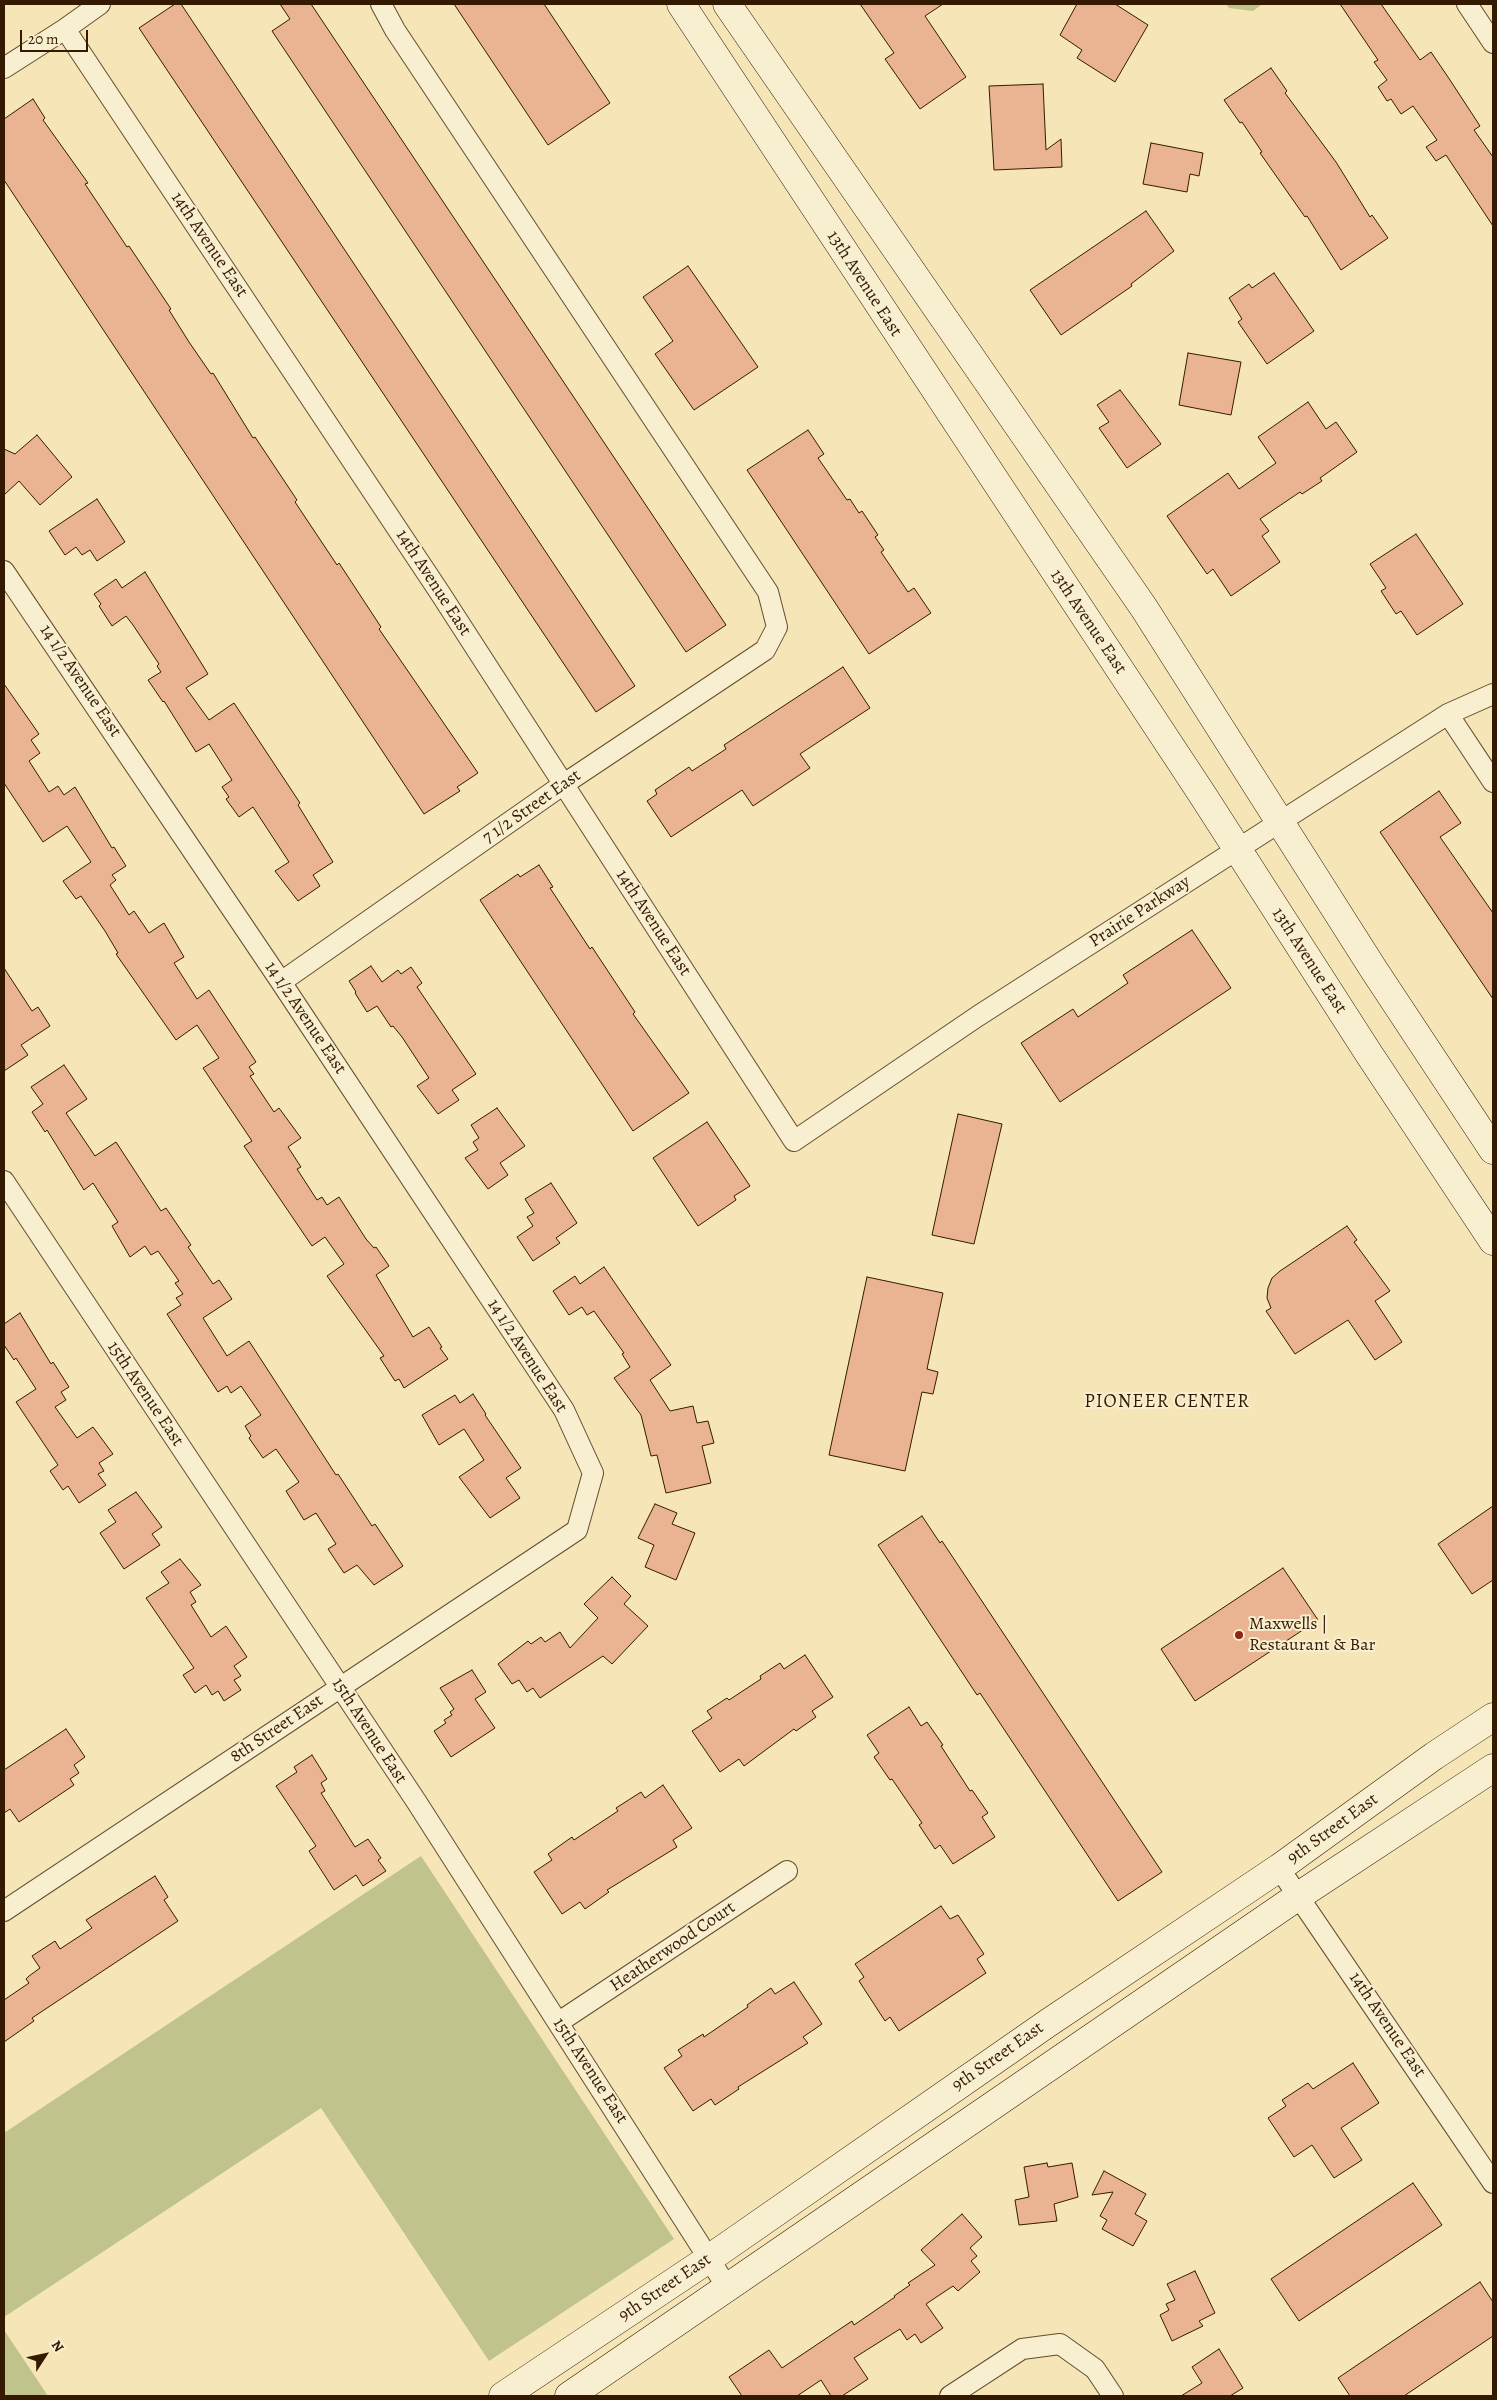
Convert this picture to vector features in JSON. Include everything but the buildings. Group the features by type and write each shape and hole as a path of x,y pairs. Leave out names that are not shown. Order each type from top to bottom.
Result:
{"main road":[{"name":"13th Avenue East","path":"680,4 1493,1241"},
{"path":"728,4 1144,608 1374,970 1493,1150"},
{"name":"9th Street East","path":"502,2396 710,2258 1048,2023 1279,1868 1434,1756 1493,1717"},
{"name":"9th Street East","path":"569,2396 1297,1897 1493,1768"}],"street":[{"path":"4,68 100,4"},
{"name":"7 1/2 Street East","path":"281,982 564,784 765,650 777,627 768,592 395,30 381,4"},
{"path":"1467,4 1493,43"},
{"name":"14th Avenue East","path":"65,29 440,593 794,1141"},
{"name":"14 1/2 Avenue East","path":"4,570 281,982 564,1410 593,1473"},
{"name":"Prairie Parkway","path":"794,1141 978,1016 1448,714 1493,694"},
{"path":"1448,714 1493,782"},
{"name":"15th Avenue East","path":"4,1181 340,1687 559,2022 728,2286"},
{"name":"8th Street East","path":"4,1911 577,1530 593,1473"},
{"name":"14th Avenue East","path":"1279,1868 1493,2183"},
{"name":"Heatherwood Court","path":"559,2022 787,1871"},
{"path":"950,2396 1022,2349 1060,2344 1094,2369 1113,2396"}],"green space":[{"path":"1226,4 1261,5 1253,11 1229,8"},
{"path":"421,1856 674,2239 489,2361 321,2108 4,2317 4,2133"},
{"path":"4,2330 48,2396 4,2396"}],"place":[{"name":"Maxwells | Restaurant & Bar","path":"1239,1635"}],"district":[{"name":"PIONEER CENTER","path":"1167,1402"}]}
